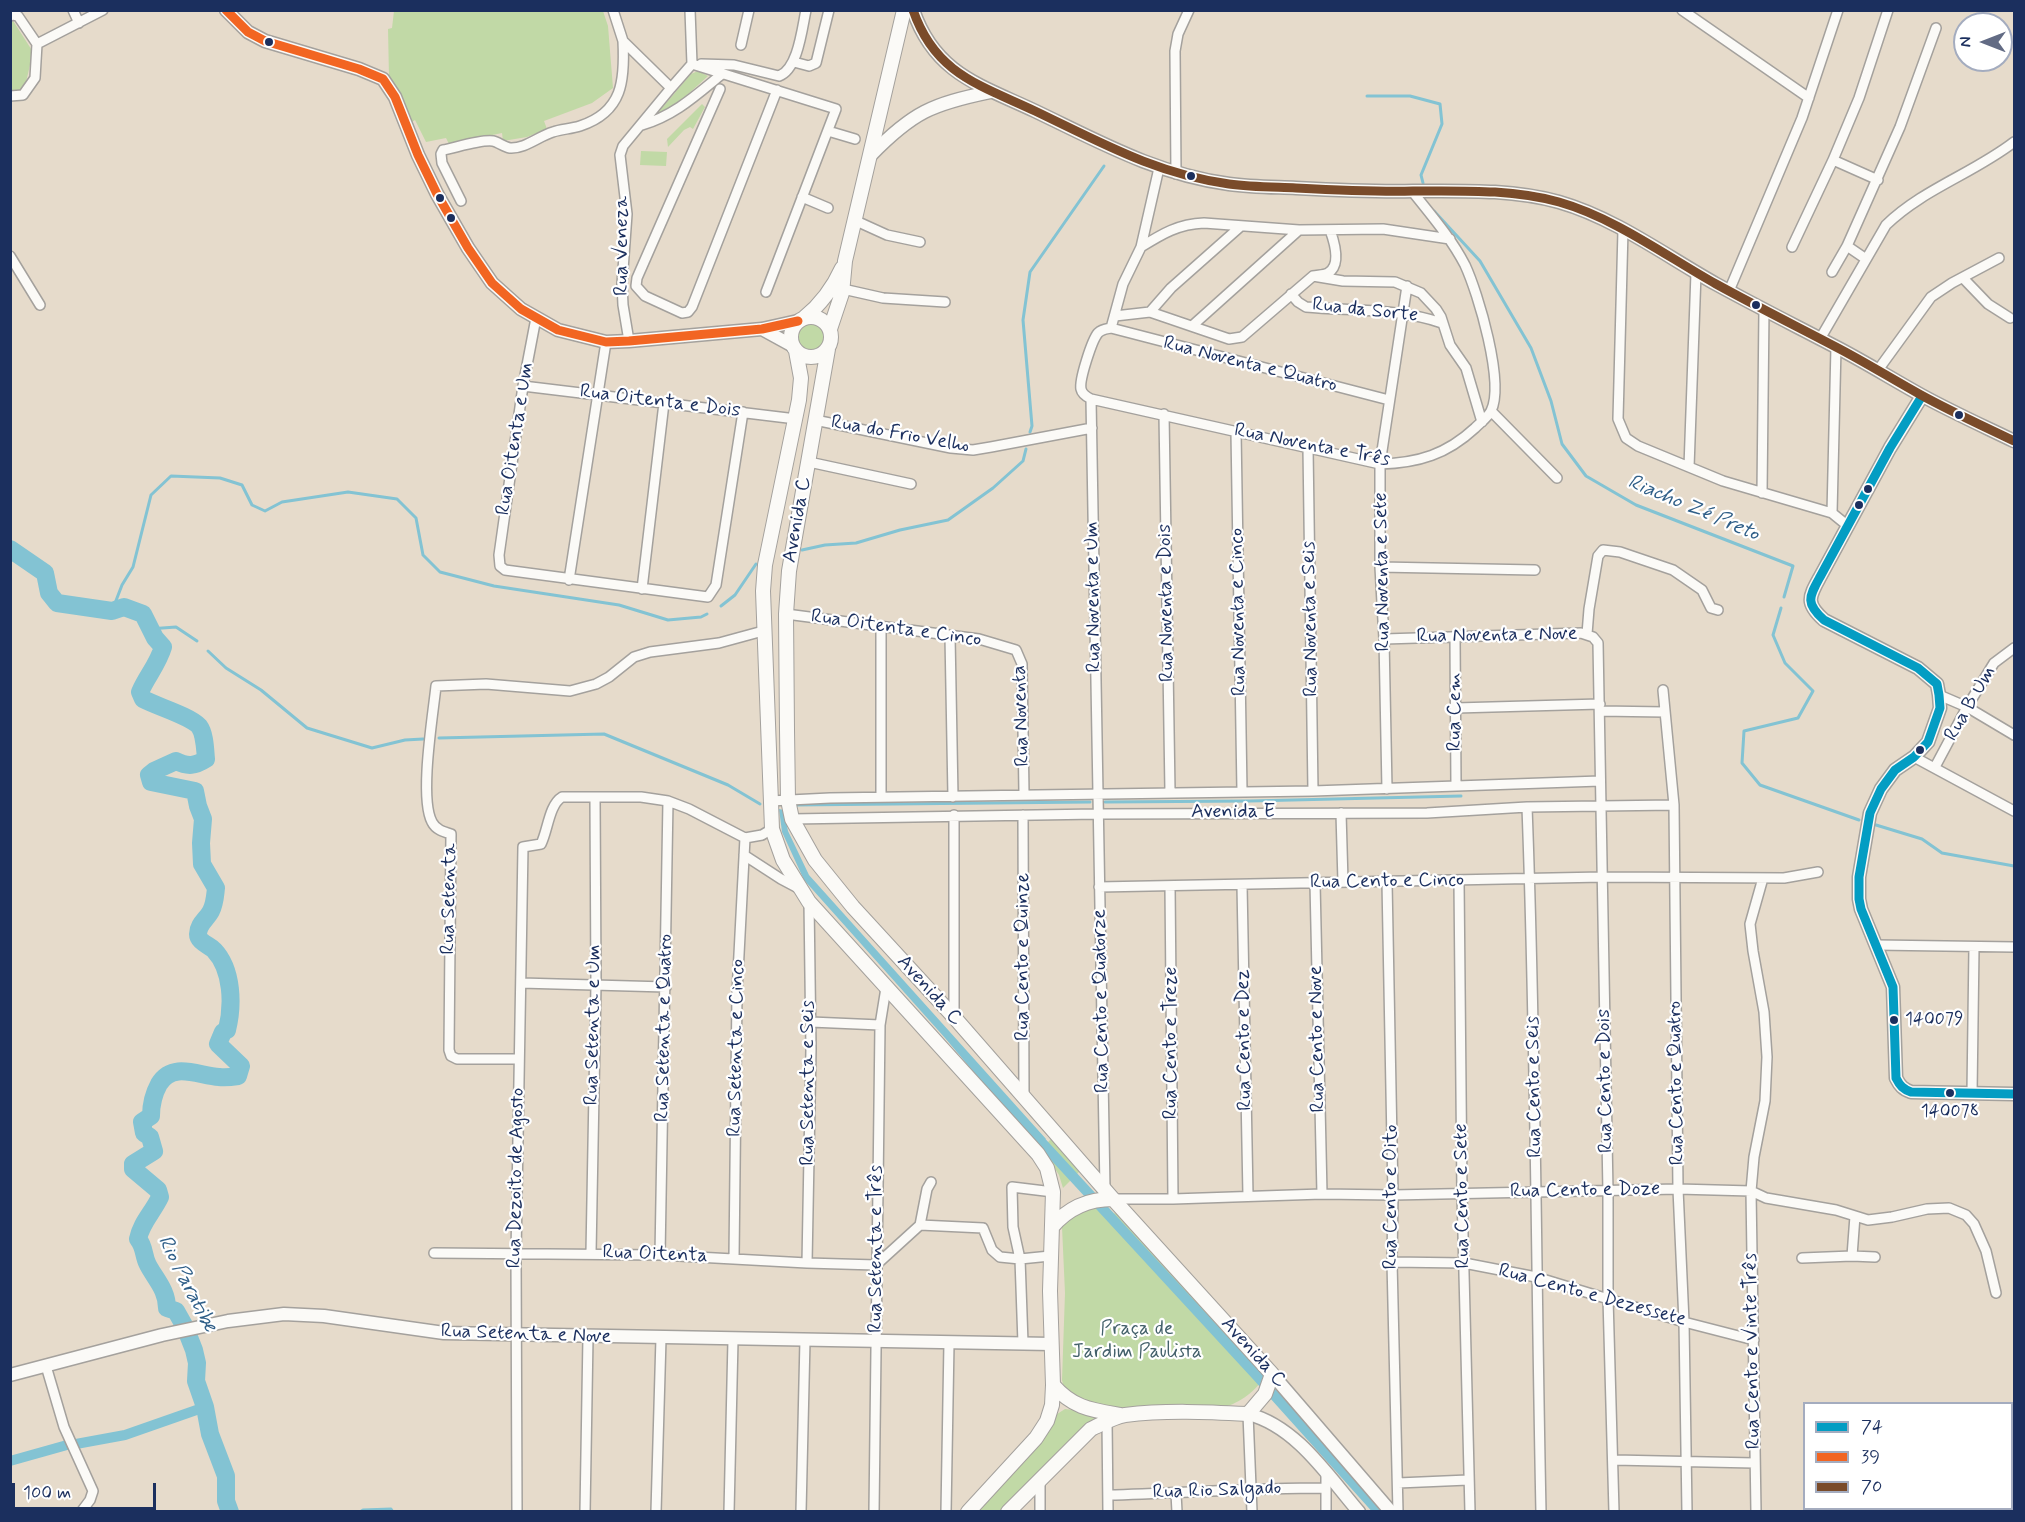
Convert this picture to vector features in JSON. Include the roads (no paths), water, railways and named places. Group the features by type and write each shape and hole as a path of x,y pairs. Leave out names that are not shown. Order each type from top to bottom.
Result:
{"main road":[{"path":"226,10 248,32 265,41 383,79 389,87 429,177 468,248 492,283 521,309 558,330 606,342 675,340 762,328 816,317 830,328"},
{"path":"762,328 804,356 815,357 828,349 831,338 830,328 843,289 845,261 854,220 904,10"},
{"path":"913,10 925,40 945,64 990,92 1035,111 1104,146 1176,174 1231,184 1412,191 1486,191 1535,196 1583,210 1922,396 2014,441"},
{"path":"871,154 894,132 924,110 944,102 990,92"},
{"path":"794,348 791,333 801,320 823,301 845,261"},
{"name":"Avenida C","path":"794,348 800,371 796,419 765,565 763,631 772,829 783,860 809,903 1038,1154 1047,1168 1053,1197 1050,1256 1052,1405 1047,1421 1036,1438 968,1512"},
{"name":"Avenida C","path":"828,349 789,571 786,656 788,800 792,819 815,860 846,898 954,1017 1105,1196 1269,1384 1391,1512"},
{"path":"1922,396 1890,448 1810,597 1810,603 1814,611 1824,620 1918,668 1938,689 1940,708 1928,742 1914,757 1895,770 1881,789 1870,813 1858,899 1893,987 1896,1078 1900,1086 1911,1092 2014,1094"},
{"path":"765,656 786,656"},
{"path":"1052,1227 1067,1211 1105,1196"},
{"name":"Rua Setenta e Nove","path":"10,1375 162,1335 228,1321 284,1314 324,1316 444,1333 516,1336 1051,1344"},
{"path":"1053,1384 1068,1399 1084,1408 1124,1415 1202,1412 1248,1414 1270,1421 1311,1455 1359,1512"},
{"path":"1248,1414 1269,1384"},
{"path":"1008,1512 1090,1429 1124,1415"}],"street":[{"path":"73,10 79,22"},
{"path":"37,44 103,10"},
{"path":"461,201 444,169 441,159 443,150 491,141 510,148 524,145 552,132 595,120 608,109 622,84 625,68 623,41 613,10"},
{"path":"690,10 692,64"},
{"path":"741,45 749,10"},
{"path":"692,64 727,64 779,76 790,70 794,62 807,10"},
{"path":"794,62 809,66 816,63 829,10"},
{"path":"1176,174 1175,51 1178,34 1189,10"},
{"path":"1682,10 1809,98"},
{"path":"1730,291 1809,98 1838,10"},
{"path":"1792,247 1859,98 1888,10"},
{"path":"10,16 18,16 37,44 35,78 23,95 10,96"},
{"path":"1832,272 1878,180 1936,28"},
{"path":"623,41 671,88"},
{"path":"692,64 836,109 765,292"},
{"name":"Rua Veneza","path":"629,341 622,284 627,214 620,155 622,146 692,64"},
{"path":"642,125 665,118 722,74"},
{"path":"720,89 637,278 636,286 645,296 682,313 688,312 692,307 777,90"},
{"path":"828,131 855,139"},
{"path":"1820,339 1886,225 1899,212 1982,164 2014,142"},
{"path":"1833,160 1878,180"},
{"path":"1091,399 1082,393 1081,389 1084,371 1096,335 1104,329 1111,328 1123,284 1141,247 1159,168"},
{"path":"429,177 444,169"},
{"path":"1412,191 1450,239 1471,279 1485,325 1494,379 1491,411 1557,478"},
{"path":"802,197 828,208"},
{"path":"854,220 887,235 920,242"},
{"path":"1141,247 1171,228 1204,223 1299,230 1383,229 1450,239"},
{"path":"1150,312 1171,288 1241,226"},
{"path":"1192,326 1299,230"},
{"path":"1115,316 1150,312 1218,336 1238,339 1249,333 1313,276 1328,274 1333,268 1336,256 1330,230"},
{"path":"1623,231 1617,419 1626,438 1638,446 1723,481 1832,513 1848,526"},
{"path":"1847,246 1866,259"},
{"path":"10,256 39,305"},
{"path":"1878,370 1931,297 2000,258"},
{"path":"1689,467 1696,273"},
{"path":"1313,276 1343,281 1395,282 1421,293 1436,309 1450,345 1466,368 1482,422"},
{"path":"1963,278 1988,304 2010,318"},
{"name":"Rua Noventa e Sete","path":"1387,789 1380,567 1380,464 1407,286"},
{"path":"843,289 883,298 945,302"},
{"name":"Rua da Sorte","path":"1291,294 1306,307 1421,316 1442,323"},
{"path":"1762,493 1764,309"},
{"name":"Rua Oitenta e Um","path":"536,318 523,386 498,561 505,570 569,580"},
{"name":"Rua Noventa e Quatro","path":"1111,328 1389,400"},
{"path":"606,342 569,580 708,597 716,585 743,412"},
{"path":"1832,513 1836,347"},
{"name":"Rua Oitenta e Dois","path":"523,386 796,419"},
{"name":"Rua Noventa e Três","path":"1091,399 1380,464 1397,464 1441,453 1464,438 1491,411"},
{"name":"Rua Noventa e Um","path":"1091,399 1097,814"},
{"path":"642,589 664,403"},
{"name":"Rua Noventa e Dois","path":"1164,414 1170,792"},
{"name":"Rua do Frio Velho","path":"815,420 951,448 974,450 1092,428"},
{"name":"Rua Noventa e Cinco","path":"1236,432 1242,792"},
{"name":"Rua Noventa e Seis","path":"1308,448 1313,790"},
{"path":"809,462 911,484"},
{"path":"1587,634 1598,556 1603,550 1629,554 1673,570 1702,590 1711,608 1718,610"},
{"path":"1380,567 1535,570"},
{"name":"Rua Oitenta e Cinco","path":"786,614 979,639 1006,646"},
{"path":"881,627 881,797"},
{"name":"Rua Setenta","path":"519,1059 457,1059 451,1056 449,1050 452,834 441,831 431,821 427,796 436,686 486,684 570,691 596,684 609,677 622,664 650,652 718,643 763,631"},
{"name":"Rua Noventa e Nove","path":"1384,639 1587,634 1596,639 1599,650"},
{"path":"950,636 953,797"},
{"name":"Rua Cem","path":"1455,637 1456,786"},
{"name":"Rua Noventa","path":"1006,646 1016,650 1022,664 1024,794"},
{"name":"Rua B Um","path":"1935,767 1994,663 2014,648"},
{"name":"Rua Cento e Dois","path":"1599,650 1608,1298 1614,1512"},
{"path":"2005,654 2014,660"},
{"path":"1938,689 2014,735"},
{"name":"Rua Cento e Quatro","path":"1663,690 1674,805 1678,1189 1684,1322 1687,1512"},
{"path":"1456,708 1600,708 1665,712"},
{"path":"1914,757 2014,812"},
{"name":"Avenida E","path":"770,801 1024,794 1387,789 1600,782"},
{"path":"595,797 641,797 668,801 745,837 762,835 772,829"},
{"name":"Rua Dezoito de Agosto","path":"517,1512 516,1255 523,852 525,845 541,844 558,799 595,797"},
{"name":"Rua Setenta e Um","path":"591,1253 596,984 595,797"},
{"name":"Rua Setenta e Quatro","path":"660,1255 668,801"},
{"name":"Avenida E","path":"792,819 954,815 1427,813 1527,807 1674,805"},
{"name":"Rua Cento e Seis","path":"1527,807 1537,1192 1536,1277 1541,1512"},
{"path":"1341,813 1343,882"},
{"name":"Rua Cento e Quatorze","path":"1097,814 1105,1196"},
{"path":"954,815 954,1017"},
{"name":"Rua Cento e Quinze","path":"1023,815 1024,1098"},
{"name":"Rua Setenta e Cinco","path":"734,1258 737,993 745,837"},
{"path":"744,855 799,888"},
{"name":"Rua Cento e Cinco","path":"1100,886 1603,877 1784,878 1818,872"},
{"name":"Rua Cento e Vinte Três","path":"1756,1512 1751,1191 1754,1157 1765,1101 1767,1057 1764,1012 1750,924 1763,878"},
{"name":"Rua Cento e Sete","path":"1459,880 1462,1194 1470,1512"},
{"name":"Rua Cento e Oito","path":"1387,882 1398,1512"},
{"name":"Rua Cento e Nove","path":"1315,883 1322,1194"},
{"name":"Rua Cento e Dez","path":"1242,885 1248,1196"},
{"name":"Rua Cento e Treze","path":"1170,886 1173,1199"},
{"name":"Rua Setenta e Seis","path":"807,1263 811,1022 809,903"},
{"path":"1876,945 2014,947"},
{"path":"1972,1093 1974,947"},
{"path":"521,983 666,987"},
{"name":"Rua Setenta e Três","path":"874,1512 880,1025 886,988"},
{"path":"811,1022 880,1025"},
{"path":"876,1265 920,1225 927,1189 931,1182"},
{"path":"1023,1343 1020,1259 1013,1227 1012,1187 1053,1197"},
{"name":"Rua Cento e Doze","path":"1105,1196 1173,1199 1322,1194 1393,1196 1678,1189 1751,1191 1766,1198 1827,1209 1868,1220 1927,1209 1949,1208 1966,1215 1980,1235 1991,1267 1996,1293"},
{"path":"1852,1256 1855,1216"},
{"path":"920,1225 983,1228 995,1254 999,1257 1020,1259 1050,1256"},
{"name":"Rua Oitenta","path":"434,1253 516,1255 591,1253 876,1265"},
{"path":"1802,1258 1875,1257"},
{"name":"Rua Cento e Dezessete","path":"1392,1262 1464,1263 1536,1277 1684,1322 1754,1340"},
{"path":"585,1512 588,1337"},
{"path":"656,1512 661,1338"},
{"path":"729,1512 733,1340"},
{"path":"801,1512 806,1340"},
{"path":"946,1512 949,1343"},
{"path":"46,1366 64,1427 93,1491 90,1500 81,1512"},
{"path":"1248,1414 1252,1512"},
{"path":"1107,1421 1108,1512"},
{"path":"1614,1460 1754,1462"},
{"path":"1326,1473 1326,1512"},
{"path":"1040,1478 1040,1512"},
{"path":"1398,1483 1468,1480"},
{"name":"Rua Rio Salgado","path":"1108,1495 1252,1488 1326,1488"},
{"path":"1176,1493 1177,1512"}],"water":[{"path":"779,809 784,810 788,831 809,875 1046,1139 1037,1147 945,1038 804,880 782,832"}],"waterway":[{"name":"Riacho Zé Preto","path":"1367,96 1410,96 1440,104 1442,124 1421,175 1423,183"},
{"path":"1030,432 1032,426 1023,320 1030,272 1104,166"},
{"name":"Riacho Zé Preto","path":"1434,211 1480,261 1531,348 1551,401 1562,444 1586,476 1636,505 1793,566 1784,597"},
{"path":"802,550 825,545 856,543 900,530 948,520 993,488 1023,461 1026,449"},
{"path":"112,611 122,585 133,567 151,495 171,476 220,478 242,485 252,505 265,511 282,502 348,492 397,499 416,518 423,555 440,572 494,586 619,605 668,620 701,617 707,614"},
{"name":"Rio Paratibe","path":"10,549 45,573 49,593 57,603 112,611 124,607 143,614 155,638 163,647 140,692 143,699 195,722 204,737 206,759 191,765 176,761 149,775 151,782 195,791 203,819 202,864 216,888 215,900 209,914 199,927 198,937 214,950 225,968 230,989 230,1010 227,1030 223,1032 218,1044 241,1066 238,1076 233,1077 179,1071 165,1077 154,1096 151,1116 142,1122 144,1133 150,1137 154,1151 133,1164 133,1169 158,1190 160,1197 138,1239 148,1265 163,1290 167,1308 176,1311 194,1350 197,1363 196,1381 205,1407 210,1434 226,1476 226,1501 230,1512"},
{"path":"721,606 735,595 756,564"},
{"name":"Riacho Zé Preto","path":"1781,608 1773,635 1785,663 1813,691 1798,718 1744,731 1742,763 1760,785 1859,820"},
{"path":"149,629 176,627 197,641"},
{"path":"208,651 226,668 261,690 307,728 372,748 405,740 423,739"},
{"path":"439,738 604,734 728,785 760,804"},
{"path":"1105,802 1461,796"},
{"path":"794,805 1090,802"},
{"name":"Riacho Zé Preto","path":"1876,825 1922,839 1942,853 2014,866"},
{"path":"1033,1133 1379,1512"},
{"path":"76,1444 125,1435 205,1407"},
{"path":"10,1461 67,1445"},
{"path":"360,1512 391,1509 393,1512"}],"place":[{"name":"140079","path":"1894,1020"},
{"name":"140078","path":"1950,1093"}],"park label":[{"name":"Praça de Jardim Paulista","path":"1137,1342"}]}
